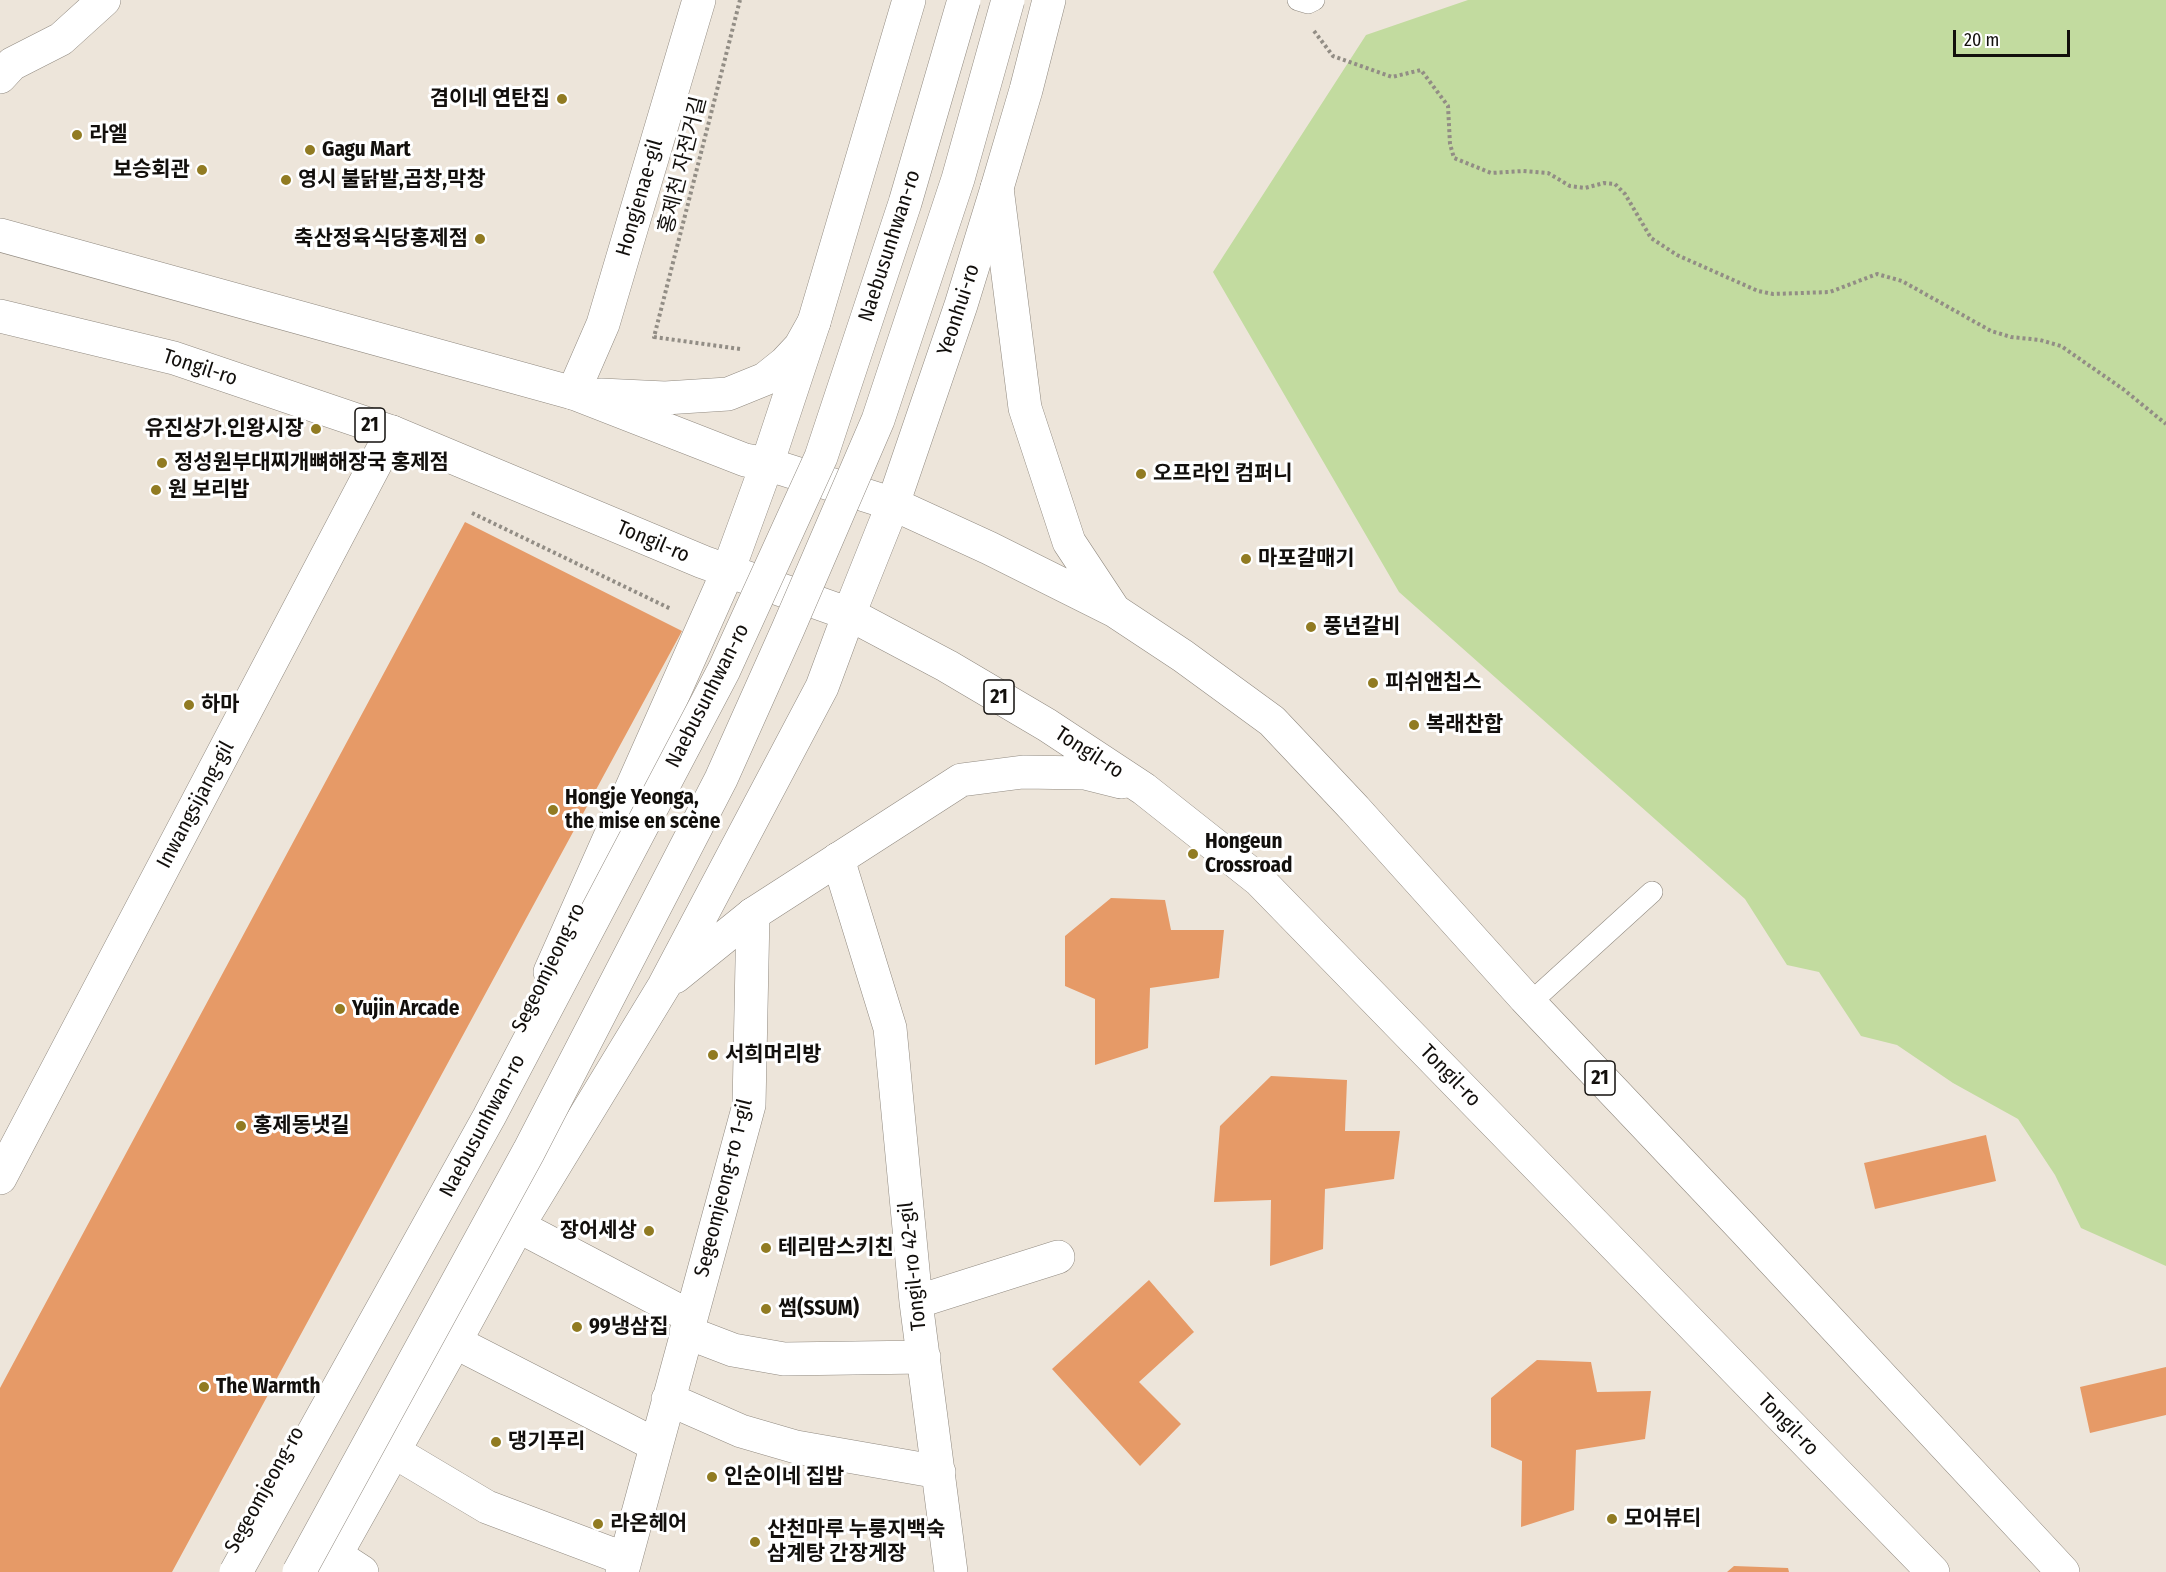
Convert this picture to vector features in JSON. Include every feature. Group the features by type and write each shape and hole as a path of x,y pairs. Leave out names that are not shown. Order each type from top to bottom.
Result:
{"main road":[{"path":"4,68 61,39 104,0"},
{"name":"Hongjenae-gil","path":"573,393 603,324 699,0"},
{"path":"728,571 767,464 814,322 909,0"},
{"name":"Naebusunhwan-ro","path":"236,1572 489,1117 729,659 821,457 905,203 964,0"},
{"name":"Naebusunhwan-ro","path":"299,1572 535,1140 721,779 878,420 958,179 1008,0"},
{"name":"Yeonhui-ro","path":"849,614 893,504 954,328 998,188 1049,0"},
{"path":"998,188 1025,408 1069,542 1115,611"},
{"path":"0,236 573,393 745,460 767,464 893,504"},
{"name":"Tongil-ro","path":"0,316 174,358 392,432 728,571 849,614 947,666 1037,719 1144,789 1259,880 1933,1572"},
{"path":"573,393 664,398 728,394 765,379 785,363 800,347 814,322"},
{"name":"Inwangsijang-gil","path":"0,1178 392,432"},
{"name":"21","path":"893,504 989,548 1115,611 1183,656 1272,721 1355,809 1530,1003 2063,1572"},
{"name":"Segeomjeong-ro","path":"219,1572 541,992 728,571"},
{"path":"341,1566 393,1451 518,1226 664,986 822,687 849,614"},
{"path":"664,986 753,914 962,780 1023,772 1085,773 1144,789"},
{"name":"Tongil-ro 42-gil","path":"838,859 890,1028 916,1302 939,1472 948,1570"},
{"name":"Segeomjeong-ro 1-gil","path":"393,1451 487,1507 624,1565 749,1105 753,914"},
{"path":"518,1226 733,1350 784,1359 924,1357"},
{"path":"916,1302 1059,1257"},
{"path":"455,1342 656,1445"},
{"path":"668,1399 741,1431 796,1447 939,1472"}],"lane":[{"path":"1298,0 1308,3 1314,0"},
{"path":"1530,1003 1652,892"}],"path":[{"name":"홍제천 자전거길","path":"740,0 654,337 747,350"},
{"path":"1313,30 1333,56 1392,77 1421,70 1448,106 1450,144 1454,158 1491,173 1548,172 1570,186 1585,188 1604,183 1615,184 1625,194 1651,238 1677,255 1758,291 1773,294 1830,292 1877,274 1902,280 1991,331 2061,346 2123,389 2166,424"},
{"path":"472,513 680,613"}],"green space":[{"path":"1468,0 2166,0 2166,1266 2081,1228 2055,1175 2018,1119 1953,1083 1897,1045 1861,1036 1819,972 1787,965 1745,899 1399,592 1213,272 1366,35"}],"building":[{"name":"Yujin Arcade","path":"465,522 682,631 172,1572 0,1572 0,1388"},
{"path":"1111,898 1165,900 1171,930 1224,930 1219,978 1150,988 1148,1048 1095,1065 1095,999 1065,986 1065,936"},
{"path":"1271,1076 1347,1080 1345,1131 1400,1131 1394,1179 1325,1189 1323,1249 1270,1266 1271,1200 1214,1202 1220,1126"},
{"path":"1986,1135 1996,1181 1875,1209 1864,1163"},
{"path":"1149,1280 1194,1332 1139,1382 1181,1424 1140,1466 1052,1369"},
{"path":"1537,1360 1591,1362 1597,1392 1651,1391 1645,1439 1576,1450 1574,1510 1521,1527 1522,1461 1491,1447 1491,1398"},
{"path":"2166,1367 2166,1415 2090,1433 2080,1387"},
{"path":"1734,1566 1788,1568 1789,1572 1727,1572"}],"place":[{"name":"겸이네 연탄집","path":"562,99"},
{"name":"라엘","path":"77,135"},
{"name":"Gagu Mart","path":"310,150"},
{"name":"보승회관","path":"202,170"},
{"name":"영시 불닭발,곱창,막창","path":"286,180"},
{"name":"축산정육식당홍제점","path":"480,239"},
{"name":"유진상가.인왕시장","path":"316,429"},
{"name":"정성원부대찌개뼈해장국 홍제점","path":"162,463"},
{"name":"오프라인 컴퍼니","path":"1141,474"},
{"name":"원 보리밥","path":"156,490"},
{"name":"마포갈매기","path":"1246,559"},
{"name":"풍년갈비","path":"1311,627"},
{"name":"피쉬앤칩스","path":"1373,683"},
{"name":"하마","path":"189,705"},
{"name":"복래찬합","path":"1414,725"},
{"name":"Hongje Yeonga, the mise en scène","path":"553,810"},
{"name":"Hongeun Crossroad","path":"1193,854"},
{"name":"Yujin Arcade","path":"340,1009"},
{"name":"서희머리방","path":"713,1055"},
{"name":"홍제동냇길","path":"241,1126"},
{"name":"장어세상","path":"649,1231"},
{"name":"테리맘스키친","path":"766,1248"},
{"name":"썸(SSUM)","path":"766,1309"},
{"name":"99냉삼집","path":"577,1327"},
{"name":"The Warmth","path":"204,1387"},
{"name":"댕기푸리","path":"496,1442"},
{"name":"인순이네 집밥","path":"712,1477"},
{"name":"모어뷰티","path":"1612,1519"},
{"name":"라온헤어","path":"598,1524"},
{"name":"산천마루 누룽지백숙 삼계탕 간장게장","path":"755,1542"}]}
